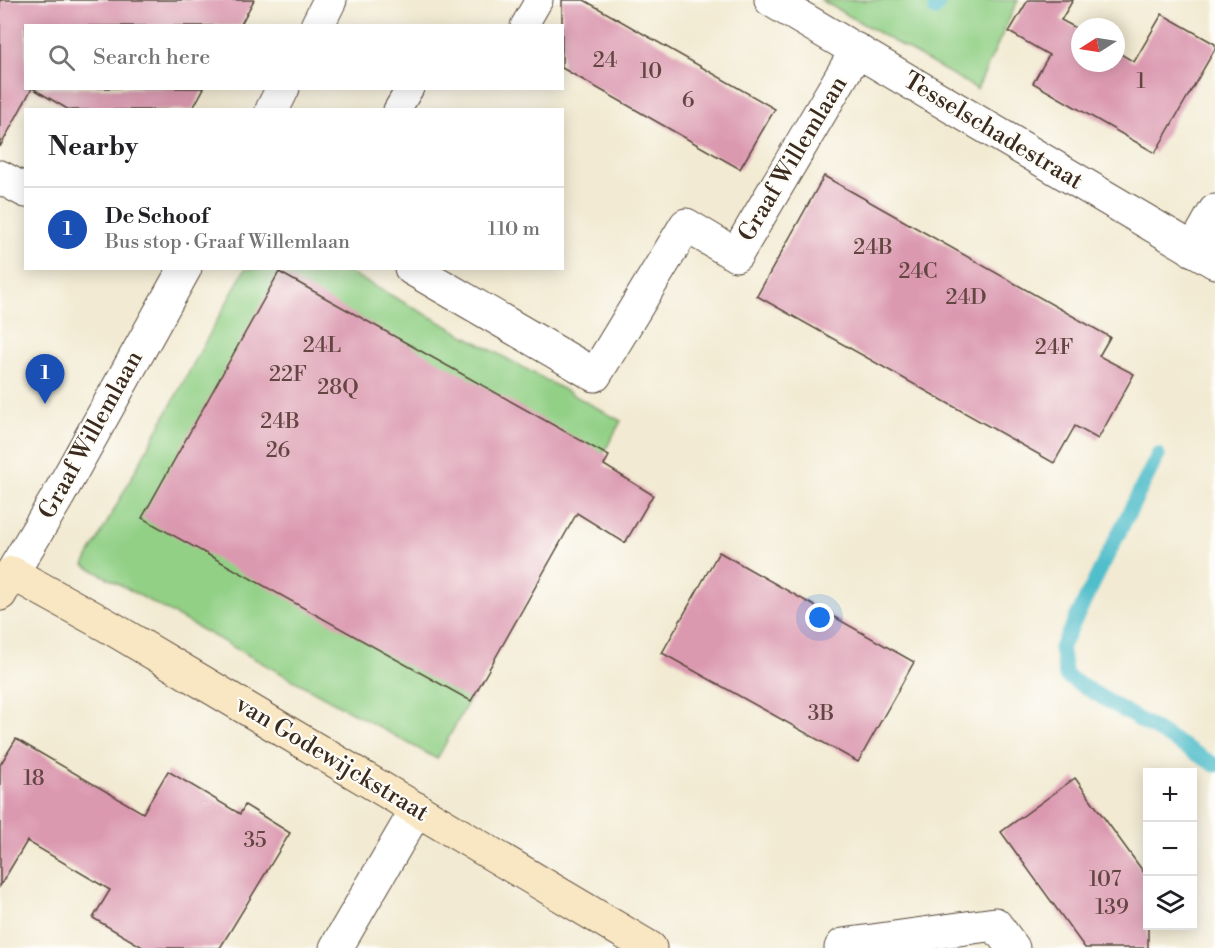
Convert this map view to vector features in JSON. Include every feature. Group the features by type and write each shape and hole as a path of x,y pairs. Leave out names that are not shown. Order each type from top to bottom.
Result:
{"main road":[{"name":"van Godewijckstraat","path":"4,578 108,626 650,948"}],"street":[{"path":"318,24 330,0"},
{"name":"Tesselschadestraat","path":"771,0 1204,256"},
{"name":"Graaf Willemlaan","path":"414,270 595,375 686,225 736,255 857,50"},
{"path":"273,108 282,90"},
{"path":"0,177 24,190"},
{"path":"1204,256 1215,211"},
{"name":"Graaf Willemlaan","path":"4,578 57,498 178,271"},
{"path":"336,948 417,809"},
{"path":"841,948 843,945 995,924 1012,948"}],"lane":[{"path":"525,24 539,0"},
{"path":"398,108 409,90"}],"green space":[{"path":"821,0 1018,0 977,89"},
{"path":"244,270 345,270 621,421 437,759 84,565"}],"building":[{"path":"0,0 254,0 241,24 24,24 24,90 31,90 0,147"},
{"path":"562,0 584,0 775,109 740,169 564,69 564,24 562,24"},
{"path":"1028,0 1073,0 1061,20 1071,25 1071,72 1125,72 1125,56 1134,62 1162,14 1215,44 1215,49 1155,153 1033,83 1049,55 1009,32"},
{"path":"35,90 203,90 193,108 66,108"},
{"path":"824,176 1110,337 1099,356 1134,374 1098,439 1075,426 1054,463 757,296"},
{"path":"279,272 609,456 604,465 653,495 625,543 577,513 471,701 142,518"},
{"path":"719,552 914,662 858,762 662,653"},
{"path":"16,739 143,813 168,771 240,814 245,805 290,833 220,948 144,948 93,918 110,890 27,841 0,886 0,765"},
{"path":"1075,778 1143,871 1143,930 1148,930 1148,948 1085,948 1001,832"}],"waterway":[{"path":"935,9 940,0"},
{"path":"1158,455 1061,648 1066,676 1215,765"}],"place":[{"name":"De Schoof","path":"45,404"}]}
